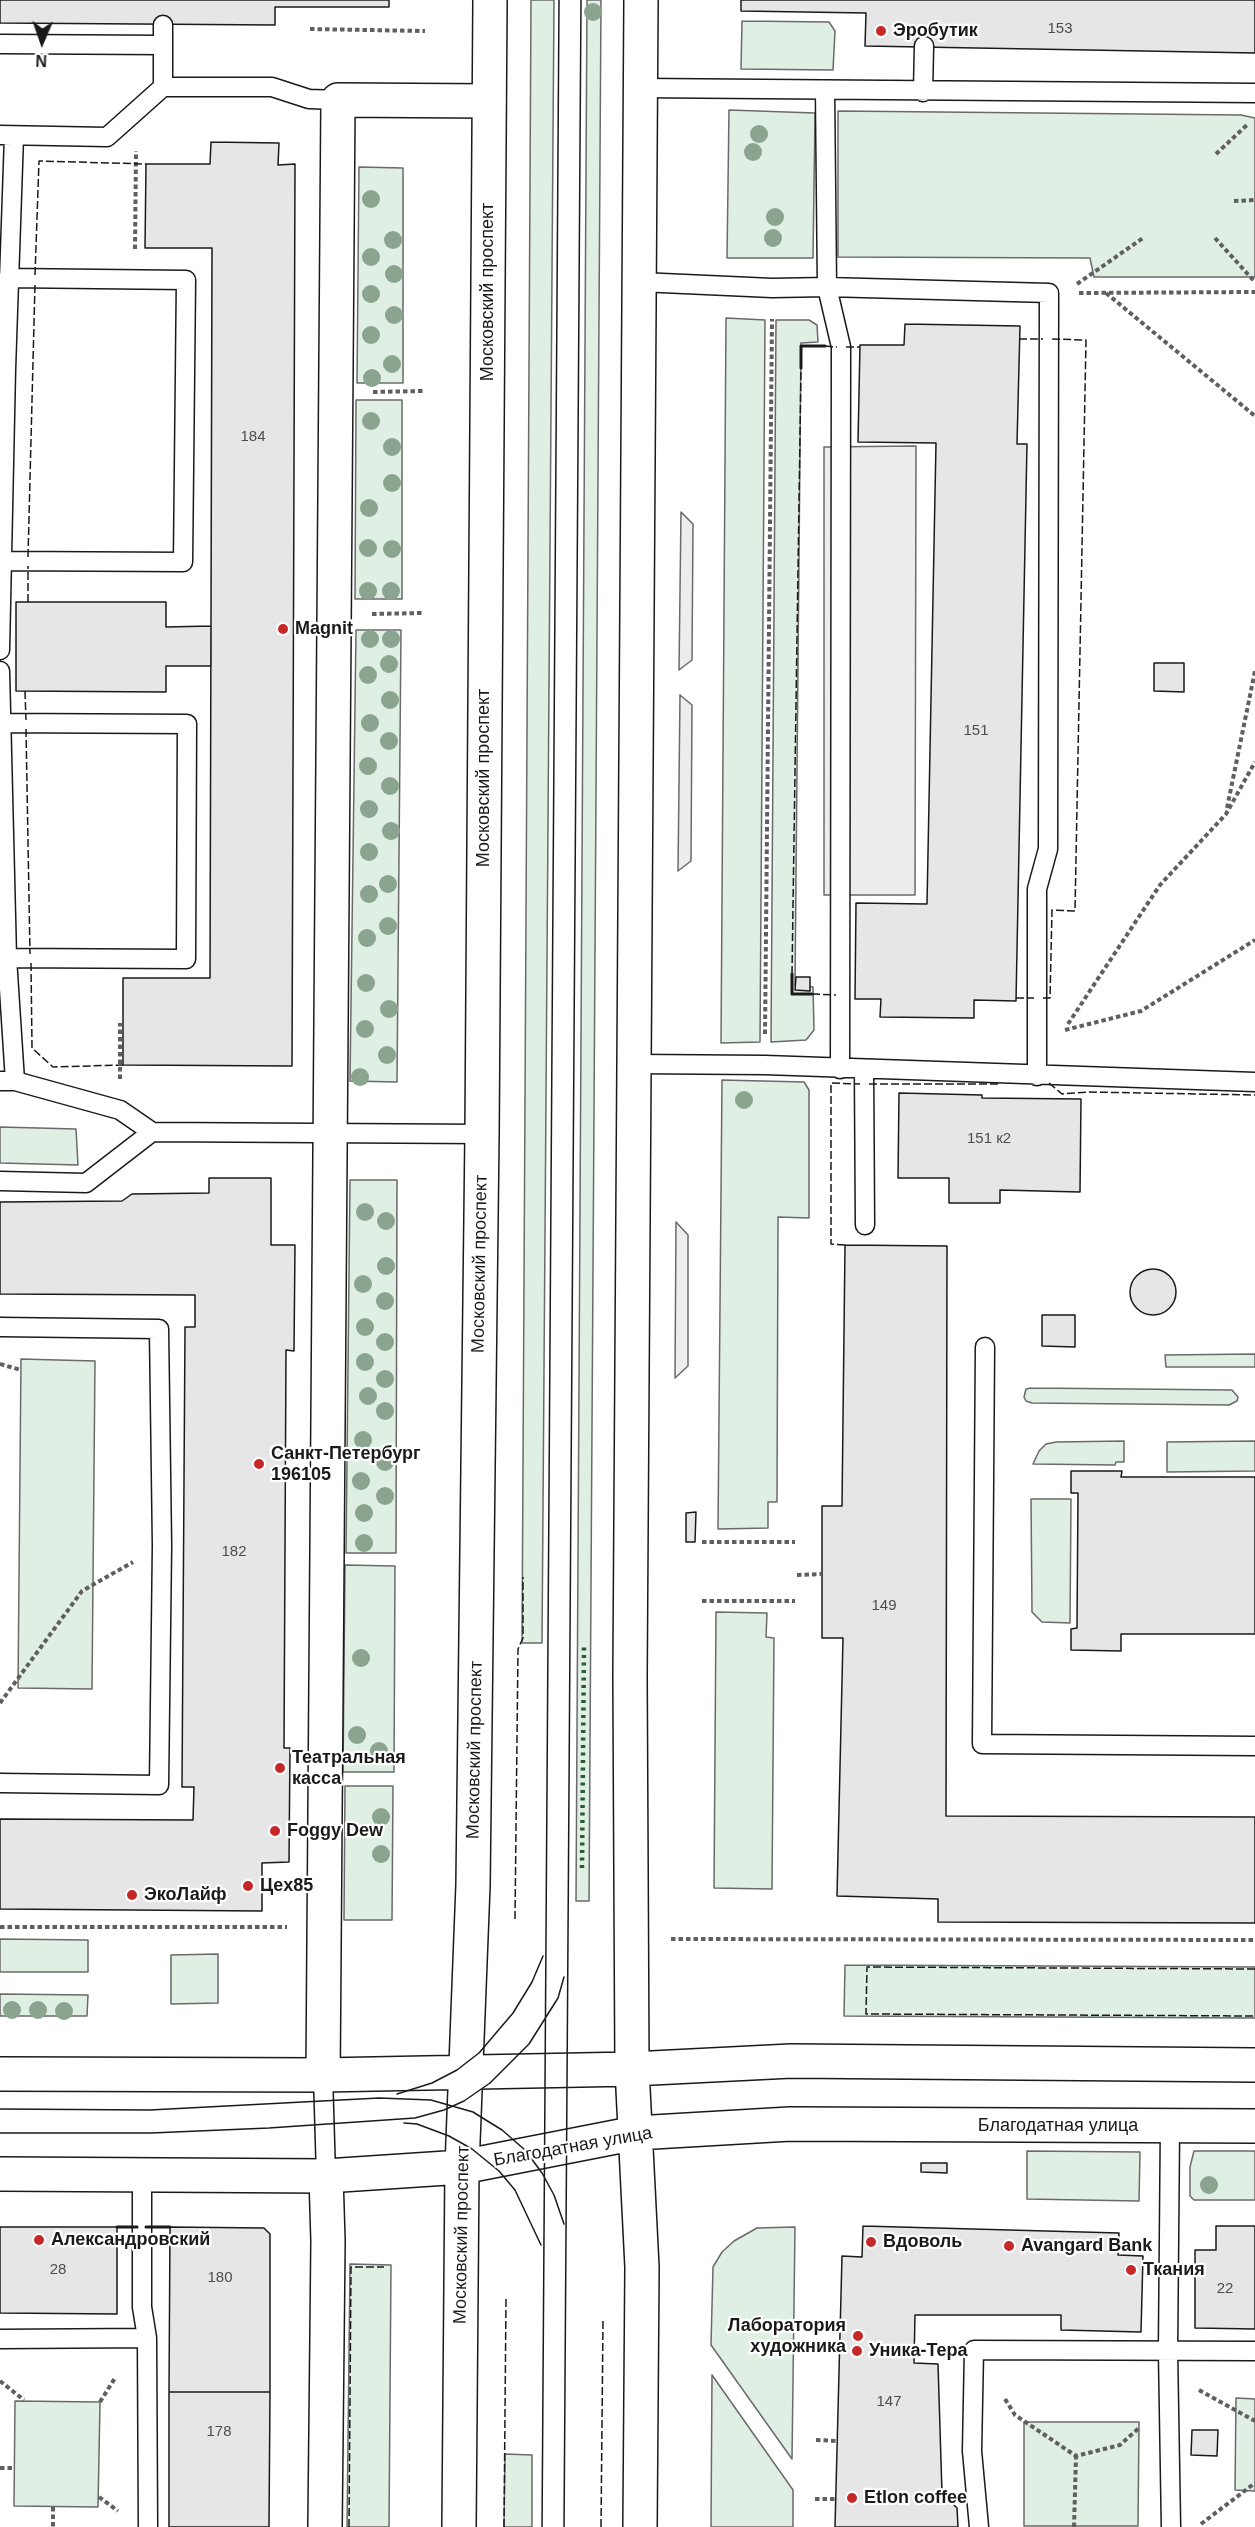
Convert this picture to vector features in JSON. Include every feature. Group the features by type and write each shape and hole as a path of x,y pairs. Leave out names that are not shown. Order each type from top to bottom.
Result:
{"main road":[{"name":"Московский проспект","path":"459,2527 462,2168 473,1937 482,1134 490,0"},
{"path":"640,2527 642,2267 632,2069 630,1665 641,0"},
{"path":"323,2075 338,100 489,101"},
{"path":"0,2074 323,2075 632,2069 791,2061 1255,2065"},
{"name":"Благодатная улица","path":"0,2174 326,2176 462,2168 636,2133 790,2124 1255,2127"},
{"path":"325,2527 328,2241 326,2176"}],"lane":[{"path":"163,25 163,87"},
{"path":"0,44 163,45"},
{"path":"923,92 924,46"},
{"path":"0,650 8,278 7,136 107,138 163,87 272,87 309,99 338,100"},
{"path":"640,88 1255,93"},
{"path":"825,90 827,287 841,347 840,1069"},
{"path":"1,561 183,562 186,280 8,278"},
{"path":"640,282 772,288 827,287 1057,293 1048,849 1037,889 1037,1076"},
{"path":"0,671 7,958 7,1081 120,1110 152,1132 482,1134"},
{"path":"0,723 187,724 186,959 7,958"},
{"path":"635,1064 765,1065 1255,1082"},
{"path":"864,1069 865,1225"},
{"path":"0,1180 86,1183 152,1132"},
{"path":"0,1327 159,1329 162,1546 159,1785 0,1783"},
{"path":"985,1347 982,1744 1255,1746"},
{"path":"323,2075 326,2176"},
{"path":"1170,2126 1168,2350 1171,2527"},
{"path":"142,2175 142,2307 147,2338 148,2527"},
{"path":"0,2339 147,2338"},
{"path":"980,2527 972,2451 974,2350 1255,2351"}],"path":[{"path":"310,29 425,31"},
{"path":"134,280 136,111"},
{"path":"1216,154 1255,117"},
{"path":"1234,201 1255,200"},
{"path":"1057,293 1143,238"},
{"path":"1215,238 1255,282"},
{"path":"765,1065 772,288"},
{"path":"1057,293 1255,292"},
{"path":"1106,293 1255,417"},
{"path":"1226,814 1255,671"},
{"path":"1255,762 1226,814 1160,885 1063,1030 1141,1011 1255,940"},
{"path":"120,1023 120,1066"},
{"path":"0,1364 21,1370"},
{"path":"702,1542 795,1542"},
{"path":"0,1703 82,1591 162,1546"},
{"path":"797,1575 822,1574"},
{"path":"702,1601 795,1601"},
{"path":"0,1927 297,1927"},
{"path":"671,1939 1255,1940"},
{"path":"817,2343 840,2344"},
{"path":"0,2381 24,2400"},
{"path":"1015,2415 1076,2456 1120,2445"},
{"path":"816,2440 837,2441"},
{"path":"1074,2527 1076,2456"},
{"path":"0,2468 14,2468"},
{"path":"1198,2527 1255,2482"},
{"path":"815,2499 836,2499"},
{"path":"53,2507 53,2527"}],"green space":[{"path":"531,0 554,0 542,1643 522,1643"},
{"path":"587,0 601,0 589,1901 576,1901"},
{"path":"742,21 829,22 835,31 833,70 741,69"},
{"path":"729,110 815,113 813,258 727,258"},
{"path":"838,111 1241,115 1255,118 1255,277 1094,277 1090,258 838,257"},
{"path":"359,167 403,168 403,383 357,383"},
{"path":"726,318 765,320 760,1042 721,1043"},
{"path":"776,320 809,320 817,325 818,342 801,343 795,985 813,987 814,1030 806,1040 771,1042"},
{"path":"356,400 402,400 402,599 355,599"},
{"path":"356,630 401,630 397,1082 350,1081"},
{"path":"722,1080 804,1082 809,1090 809,1218 778,1217 777,1502 768,1502 768,1528 718,1529"},
{"path":"0,1127 76,1129 78,1165 0,1163"},
{"path":"350,1180 397,1180 396,1553 346,1553"},
{"path":"1255,1354 1255,1367 1166,1367 1165,1355"},
{"path":"21,1359 95,1361 92,1689 18,1688"},
{"path":"1026,1389 1232,1390 1238,1397 1237,1401 1229,1405 1032,1403 1026,1401 1024,1397"},
{"path":"1124,1441 1124,1462 1116,1462 1115,1465 1033,1464 1039,1451 1046,1444"},
{"path":"1255,1441 1255,1471 1167,1472 1167,1442"},
{"path":"1031,1499 1071,1499 1070,1623 1042,1622 1032,1612"},
{"path":"345,1565 395,1566 394,1772 343,1772"},
{"path":"716,1612 767,1613 766,1637 774,1638 772,1889 714,1888"},
{"path":"345,1786 393,1786 392,1920 344,1920"},
{"path":"0,1939 88,1940 88,1972 0,1972"},
{"path":"218,1954 218,2003 171,2004 171,1955"},
{"path":"845,1965 1255,1967 1255,2018 844,2016"},
{"path":"0,1994 88,1995 87,2016 0,2016"},
{"path":"1027,2151 1140,2152 1139,2201 1027,2199"},
{"path":"1194,2151 1255,2151 1255,2200 1194,2200 1190,2196 1190,2167"},
{"path":"795,2227 792,2459 711,2345 713,2267 722,2252 734,2241 757,2228"},
{"path":"350,2264 391,2265 389,2527 347,2527"},
{"path":"712,2375 793,2490 793,2527 711,2527"},
{"path":"1236,2398 1255,2399 1255,2491 1235,2490"},
{"path":"15,2401 100,2402 98,2507 14,2506"},
{"path":"1024,2422 1139,2422 1138,2526 1024,2526"},
{"path":"505,2454 532,2455 532,2527 504,2527"}],"shaded area":[{"path":"916,446 915,895 824,895 824,447"},
{"path":"681,512 693,524 692,660 679,670"},
{"path":"680,695 692,705 691,861 678,871"},
{"path":"676,1222 688,1235 688,1366 675,1378"}],"building":[{"path":"0,0 389,0 389,7 275,7 275,25 0,23"},
{"path":"741,0 1255,0 1255,53 865,46 866,13 741,11"},
{"path":"211,142 279,143 278,165 295,164 292,1066 123,1065 123,978 210,978 212,248 145,248 146,164 210,164"},
{"path":"905,324 1020,326 1017,444 1027,444 1016,1001 974,1000 974,1018 880,1017 881,999 855,999 856,903 927,904 936,443 858,442 860,345 904,345"},
{"path":"16,602 166,602 166,627 211,626 211,666 166,666 166,692 16,691"},
{"path":"1154,663 1184,663 1184,692 1154,691"},
{"path":"796,977 810,977 810,991 795,990"},
{"path":"899,1093 982,1095 982,1098 1081,1099 1080,1192 1000,1190 1000,1203 949,1203 949,1178 898,1178"},
{"path":"209,1178 271,1178 271,1245 295,1245 294,1351 286,1350 284,1748 290,1748 289,1862 262,1863 262,1911 0,1909 0,1819 193,1820 194,1787 182,1787 185,1327 195,1327 195,1295 0,1294 0,1202 122,1201 132,1194 209,1193"},
{"path":"845,1245 947,1246 946,1816 1255,1817 1255,1923 938,1922 938,1899 837,1896 843,1638 822,1638 822,1506 842,1506"},
{"path":"1153,1269 1162,1270 1169,1276 1175,1283 1175,1301 1169,1308 1162,1314 1153,1315 1144,1314 1137,1308 1131,1301 1130,1292 1131,1283 1137,1276 1144,1270"},
{"path":"1042,1315 1075,1315 1075,1347 1042,1346"},
{"path":"1071,1471 1122,1471 1121,1477 1255,1477 1255,1634 1121,1634 1121,1651 1071,1650 1071,1629 1077,1628 1078,1493 1071,1493"},
{"path":"696,1512 695,1542 686,1542 686,1513"},
{"path":"921,2163 947,2163 947,2173 921,2172"},
{"path":"863,2226 1119,2233 1118,2255 1143,2256 1141,2332 1061,2330 1061,2315 915,2315 914,2363 938,2364 942,2493 957,2508 958,2527 835,2527 842,2256 862,2257"},
{"path":"1216,2226 1255,2226 1255,2329 1195,2328 1195,2250 1216,2250"},
{"path":"0,2227 117,2227 117,2314 0,2313"},
{"path":"170,2227 264,2228 270,2234 270,2392 169,2392"},
{"path":"169,2392 270,2392 269,2527 169,2527"},
{"path":"1192,2430 1218,2430 1217,2456 1191,2455"}],"tram line":[{"path":"542,2527 559,0"},
{"path":"564,2527 581,0"},
{"path":"397,2094 432,2083 457,2070 479,2053 513,2013 532,1982 543,1956"},
{"path":"0,2133 151,2133 269,2128 415,2118 444,2110 464,2101 490,2083 529,2044 558,1998 564,1977"},
{"path":"0,2109 150,2110 379,2098 431,2100 473,2112 502,2130 525,2150 542,2173 554,2195 564,2224"},
{"path":"404,2123 417,2124 449,2136 472,2149 499,2171 515,2190 541,2245"}],"hedge":[{"path":"582,1868 584,1646"}],"fence":[{"path":"35,275 39,161 146,164"},
{"path":"28,557 35,284"},
{"path":"1019,339 1043,339"},
{"path":"1043,998 1050,998 1052,910 1075,911 1086,340 1052,339"},
{"path":"825,346 837,347"},
{"path":"846,347 860,347"},
{"path":"792,974 801,368"},
{"path":"28,566 28,602"},
{"path":"25,691 26,720"},
{"path":"26,729 30,954"},
{"path":"31,963 32,1048 53,1067 123,1065"},
{"path":"812,994 836,995"},
{"path":"1016,998 1034,998"},
{"path":"845,1245 831,1244 831,1083 860,1084"},
{"path":"1049,1083 1062,1094 1088,1092 1255,1095"},
{"path":"869,1084 1001,1084"},
{"path":"515,1919 518,1649 523,1638 523,1577"},
{"path":"1255,1969 867,1967 866,2014 1255,2016"},
{"path":"349,2527 351,2267 384,2267"},
{"path":"504,2527 506,2299"},
{"path":"601,2527 603,2320"}],"wall":[{"path":"801,368 801,346 825,346"},
{"path":"792,974 792,994 812,994"},
{"path":"117,2227 137,2227"},
{"path":"146,2227 170,2227"}],"place":[{"name":"Эробутик","path":"881,31"},
{"name":"Magnit","path":"283,629"},
{"name":"Санкт-Петербург 196105","path":"259,1464"},
{"name":"Театральная касса","path":"280,1768"},
{"name":"Foggy Dew","path":"275,1831"},
{"name":"Цех85","path":"248,1886"},
{"name":"ЭкоЛайф","path":"132,1895"},
{"name":"Александровский","path":"39,2240"},
{"name":"Вдоволь","path":"871,2242"},
{"name":"Avangard Bank","path":"1009,2246"},
{"name":"Ткания","path":"1131,2270"},
{"name":"Лаборатория художника","path":"858,2336"},
{"name":"Уника-Тера","path":"857,2351"},
{"name":"Etlon coffee","path":"852,2498"}]}
